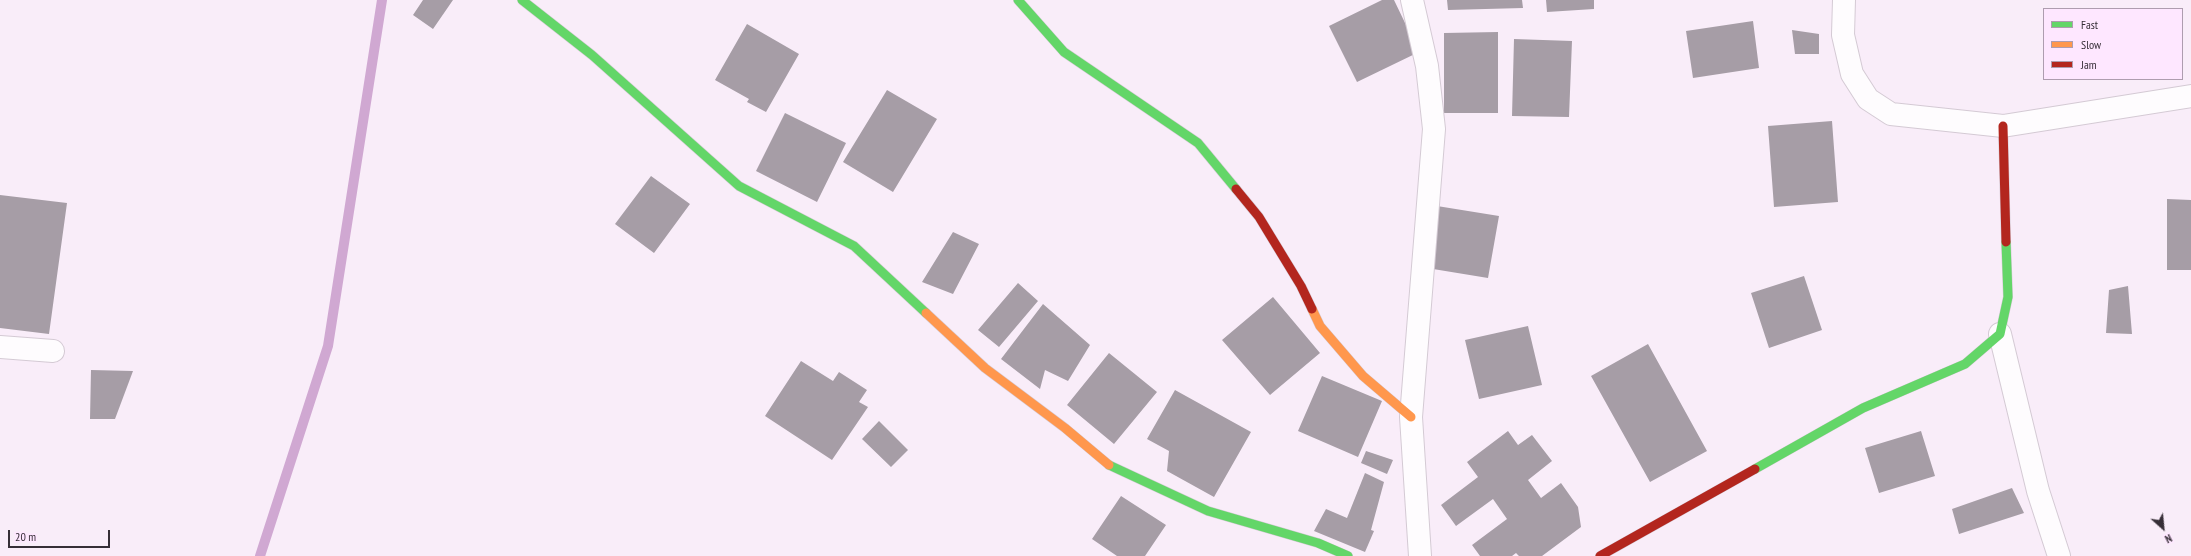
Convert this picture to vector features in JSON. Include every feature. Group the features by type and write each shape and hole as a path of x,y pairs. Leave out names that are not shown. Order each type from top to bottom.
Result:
{"street":[{"path":"522,0 592,56 739,186 854,246 985,368 1065,428 1108,465 1208,511 1318,543 1348,556"},
{"path":"1018,0 1064,52 1198,143 1259,217 1301,286 1320,326 1363,376 1411,417"},
{"path":"1412,0 1427,66 1434,129 1411,417 1420,556"},
{"path":"1844,0 1843,35 1852,74 1868,99 1891,114 2003,126 2191,96"},
{"path":"2003,126 2008,297 2000,334 2038,491 2059,556"},
{"path":"1600,556 1863,408 1965,364 2000,334"},
{"path":"0,347 53,351"}],"building":[{"path":"423,0 453,0 433,29 413,15"},
{"path":"1382,0 1394,0 1419,52 1357,82 1329,26"},
{"path":"1447,0 1522,0 1523,8 1448,10"},
{"path":"1546,0 1594,0 1594,9 1547,12"},
{"path":"1753,21 1759,68 1693,78 1686,31"},
{"path":"747,24 799,54 766,112 747,102 749,99 715,80"},
{"path":"1792,30 1819,34 1819,54 1795,54"},
{"path":"1498,32 1498,113 1444,113 1444,33"},
{"path":"1514,39 1572,41 1569,117 1512,116"},
{"path":"887,90 937,119 893,192 843,162"},
{"path":"785,113 846,143 817,202 756,171"},
{"path":"1832,121 1838,202 1774,207 1768,126"},
{"path":"651,176 690,204 654,253 615,224"},
{"path":"0,195 67,203 49,334 0,328"},
{"path":"2167,199 2191,200 2191,270 2167,270"},
{"path":"1437,206 1499,216 1488,278 1427,268"},
{"path":"953,232 979,244 953,294 922,282"},
{"path":"1804,276 1822,330 1769,348 1751,293"},
{"path":"1018,283 1038,301 999,347 978,330"},
{"path":"2128,286 2132,334 2106,333 2109,290"},
{"path":"1273,297 1320,353 1270,395 1222,340"},
{"path":"1043,304 1090,345 1068,381 1045,370 1040,389 1001,359"},
{"path":"1528,326 1542,385 1479,399 1465,340"},
{"path":"1648,344 1707,451 1650,482 1591,376"},
{"path":"1109,353 1157,392 1114,444 1067,405"},
{"path":"801,361 833,381 839,372 867,390 859,402 868,407 832,460 765,416"},
{"path":"91,370 133,371 115,419 90,419"},
{"path":"1322,376 1382,401 1358,457 1298,431"},
{"path":"1175,390 1251,432 1214,497 1167,471 1169,451 1147,439"},
{"path":"879,421 908,450 891,467 862,439"},
{"path":"1508,431 1518,445 1532,435 1552,461 1528,480 1541,498 1561,483 1578,507 1581,527 1542,556 1519,556 1516,553 1512,556 1480,556 1472,545 1507,519 1493,499 1456,526 1441,505 1478,477 1467,462"},
{"path":"1921,431 1935,476 1879,493 1865,448"},
{"path":"1366,451 1393,460 1387,474 1361,463"},
{"path":"1365,473 1384,482 1371,530 1374,531 1365,552 1314,531 1326,509 1347,518"},
{"path":"2012,488 2024,513 1959,534 1952,509"},
{"path":"1121,496 1166,525 1145,556 1117,556 1092,539"}],"waterway":[{"path":"260,556 328,346 382,0"}],"traffic: fast":[{"path":"522,0 592,55 739,186 854,246 926,313"},
{"path":"1018,0 1064,52 1198,143 1236,189"},
{"path":"1755,469 1863,408 1965,364 2000,334 2008,297 2006,242"},
{"path":"1109,465 1208,511 1318,543 1348,556"}],"traffic: slow":[{"path":"1312,309 1320,326 1363,376 1411,417"},
{"path":"926,313 985,368 1065,428 1109,465"}],"traffic: jam":[{"path":"2003,126 2006,242"},
{"path":"1236,189 1259,217 1301,286 1312,309"},
{"path":"1600,556 1755,469"}]}
